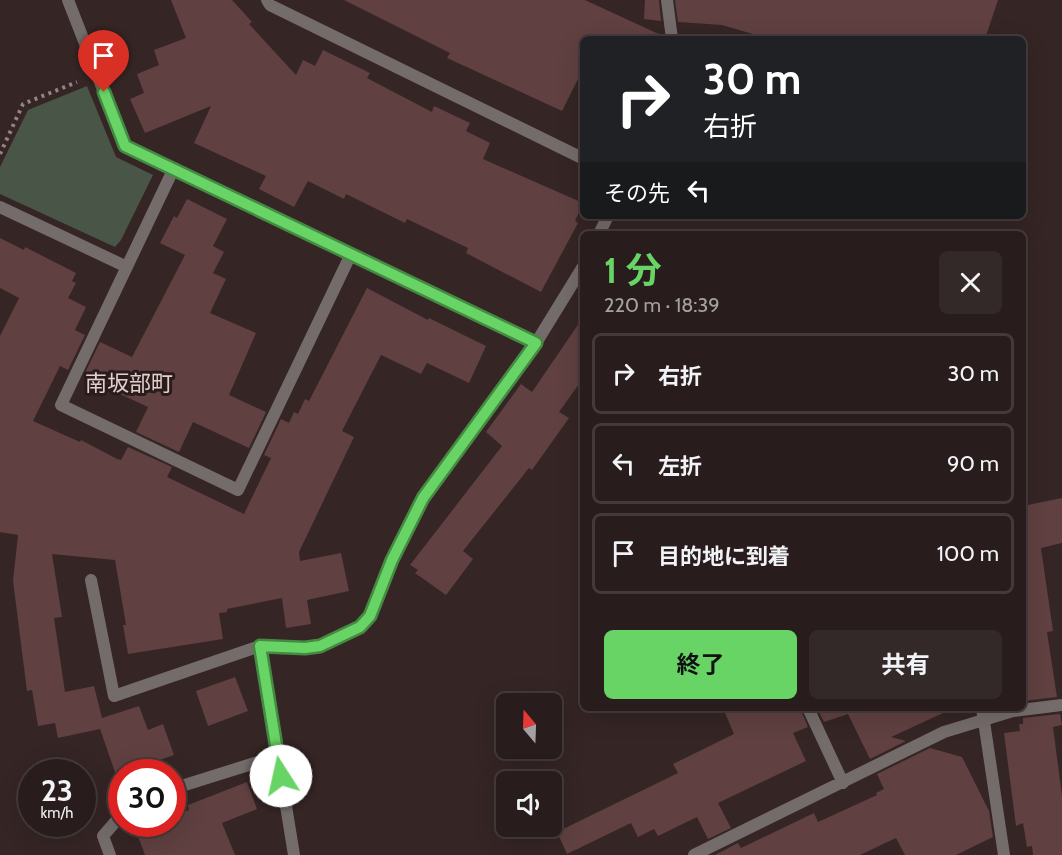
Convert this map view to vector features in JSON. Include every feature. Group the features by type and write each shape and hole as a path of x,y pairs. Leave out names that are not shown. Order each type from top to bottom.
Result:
{"street":[{"path":"68,0 125,146 536,343"},
{"path":"267,0 270,5 580,157"},
{"path":"667,0 672,36"},
{"path":"174,168 61,405 238,490 351,254"},
{"path":"0,207 127,267"},
{"path":"91,580 114,696 260,646 305,648 320,646 360,627 370,616 392,560 423,498 536,343 580,272"},
{"path":"260,646 294,855"},
{"path":"1026,709 1062,705"},
{"path":"809,711 843,783"},
{"path":"694,855 983,714 1013,711"},
{"path":"983,714 1004,855"},
{"path":"186,785 277,756"},
{"path":"108,830 103,836 110,855"}],"path":[{"path":"0,154 23,104 97,74"}],"green space":[{"path":"87,86 116,157 153,175 121,240 115,247 0,194 0,167 28,110"}],"building":[{"path":"171,0 232,0 252,22 249,24 296,75 303,60 315,66 323,50 370,73 367,78 432,112 434,106 470,123 466,131 490,143 483,159 580,202 580,210 575,221 578,223 541,292 466,253 468,248 407,219 405,223 346,194 344,199 308,181 294,207 259,189 266,176 194,143 211,106 145,133 130,99 144,93 137,74 159,65 154,50 186,38"},
{"path":"344,0 585,0 663,36 580,36 580,75 562,111 447,58 450,53"},
{"path":"645,0 659,0 661,21 644,19"},
{"path":"675,0 998,0 986,36 760,36 722,25 678,22"},
{"path":"187,199 227,219 213,246 224,252 213,273 226,279 210,313 256,333 229,395 266,412 249,448 193,422 179,452 136,432 148,407 83,377 100,342 132,357 185,255 160,243 174,216 177,218"},
{"path":"0,238 24,250 25,247 76,273 72,281 76,283 68,298 86,307 75,330 85,335 68,370 60,366 33,421 80,442 81,440 117,459 121,460 128,447 172,467 167,477 244,514 271,458 264,455 281,419 289,423 294,412 298,414 305,399 309,401 367,288 428,320 429,318 486,346 469,383 427,363 421,374 381,355 342,431 354,437 299,552 300,561 341,553 349,591 307,600 311,624 286,628 282,598 227,609 227,612 219,613 223,639 128,654 123,625 126,625 115,560 52,554 62,617 54,618 65,692 94,686 102,718 139,706 148,730 163,724 174,755 162,759 110,759 100,729 58,738 55,723 38,726 32,690 27,691 13,581 18,535 0,532 0,336 19,298 0,288"},
{"path":"580,322 580,383 559,412 569,418 532,470 529,468 463,551 473,559 446,595 415,573 418,570 410,565 502,446 486,432 521,384 532,392"},
{"path":"1062,498 1062,543 1041,548 1053,631 1047,632 1057,697 1026,701 1026,505"},
{"path":"235,677 248,711 208,726 196,691"},
{"path":"724,711 801,711 808,727 793,733 806,761 718,803 731,828 708,839 697,817 658,836 654,829 638,837 631,823 567,854 559,837 562,837 562,830 678,773 673,764 734,734"},
{"path":"818,711 947,711 891,737 906,741 870,759 848,714 824,722"},
{"path":"1060,714 1062,725 1053,727 1062,796 1062,855 1033,855 1032,846 1027,847 1023,823 1016,826 1004,733 1020,731 1019,724 1023,724 1023,718"},
{"path":"930,748 962,757 989,811 993,837 956,855 905,855 896,838 860,855 715,855 738,843 741,848 814,813 818,822 877,795 876,793 884,789 877,774"},
{"path":"247,782 257,809 222,823 235,855 145,855 138,837 186,837 188,805"}],"district":[{"name":"南坂部町","path":"129,383"}],"route":[{"path":"104,92 125,146 536,343 423,498 392,560 370,616 360,627 320,646 305,648 260,646 281,776"}]}
